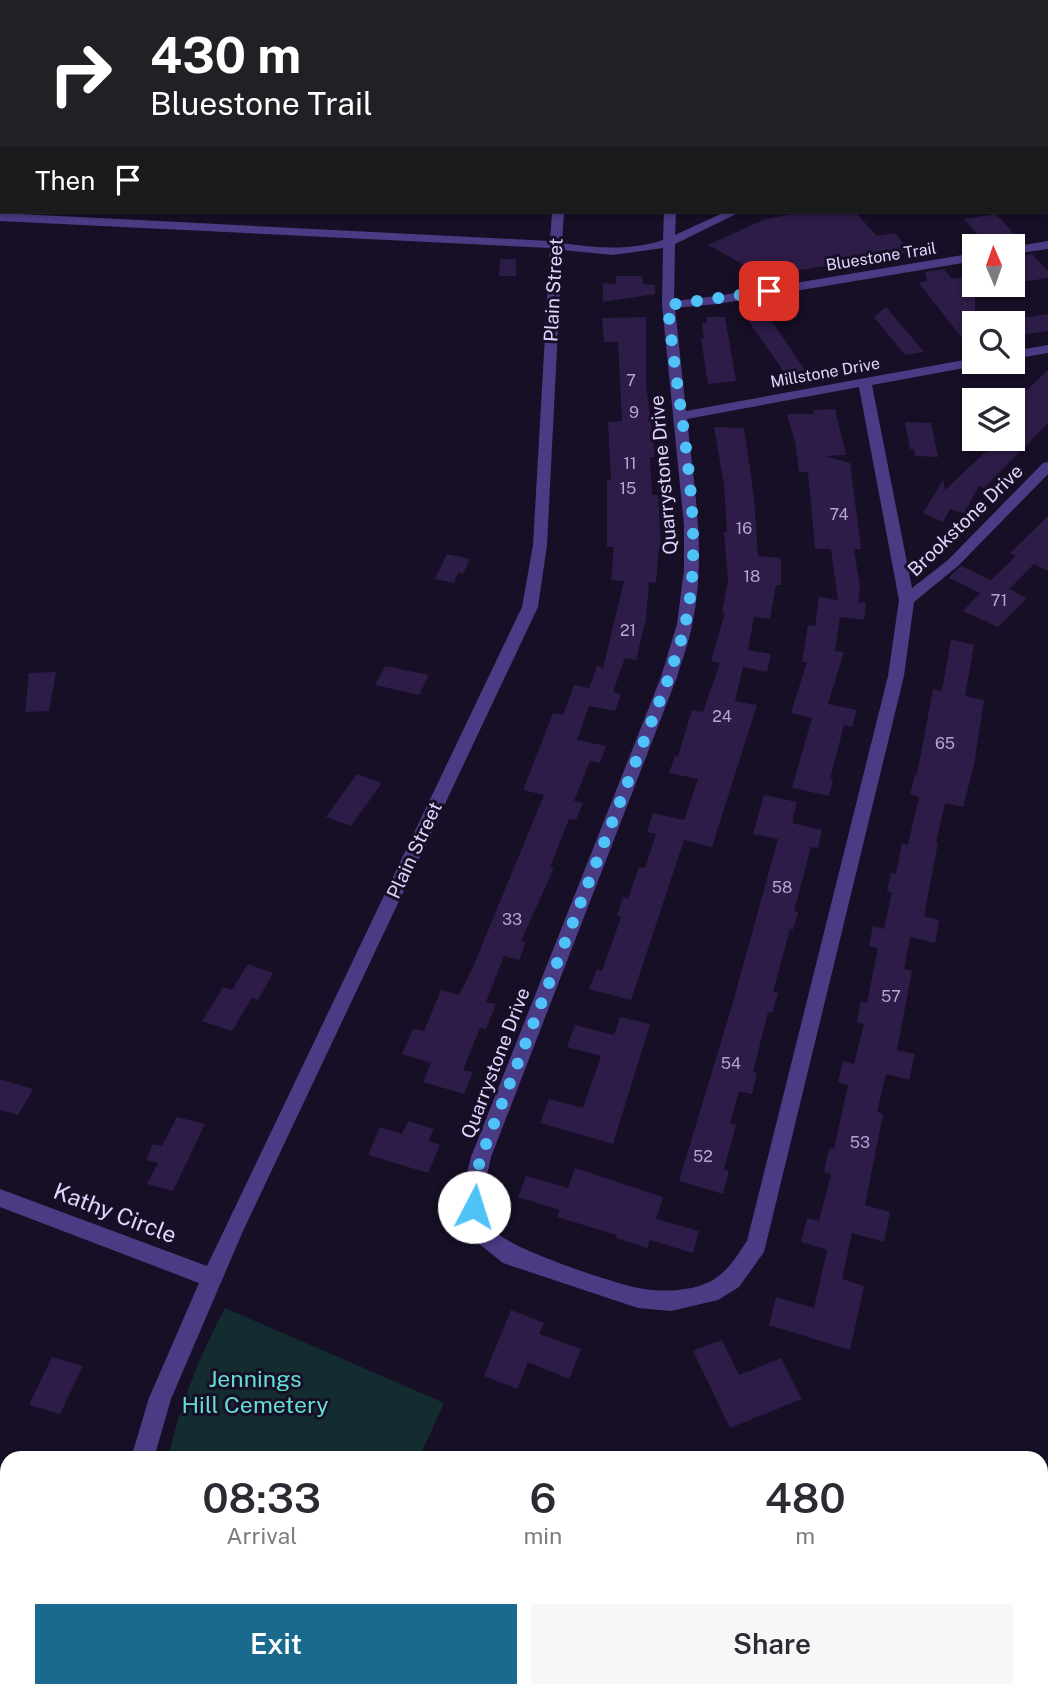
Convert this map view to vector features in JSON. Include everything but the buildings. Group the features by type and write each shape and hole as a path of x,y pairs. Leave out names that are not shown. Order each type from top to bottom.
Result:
{"street":[{"name":"Plain Street","path":"144,1451 160,1398 212,1278 530,607 540,545 558,214"},
{"name":"Quarrystone Drive","path":"670,214 668,305 691,525 691,570 685,624 669,677 481,1157 475,1180 474,1207 485,1236 511,1256 638,1298 671,1301 710,1293 731,1280 757,1245 896,676 907,600 865,382"},
{"path":"0,217 555,245 576,249 635,249 670,241 730,214"},
{"path":"1026,248 1048,244"},
{"name":"Bluestone Trail","path":"668,305 731,298 962,259"},
{"path":"1025,353 1048,349"},
{"name":"Millstone Drive","path":"681,415 962,364"},
{"name":"Brookstone Drive","path":"907,600 953,563 1048,466"},
{"name":"Kathy Circle","path":"0,1198 212,1278"}],"green space":[{"name":"Jennings Hill Cemetery","path":"225,1308 444,1403 422,1451 170,1451 191,1381"}],"route":[{"path":"474,1207 475,1180 481,1157 669,677 685,624 691,570 691,525 668,305 769,291"}]}
